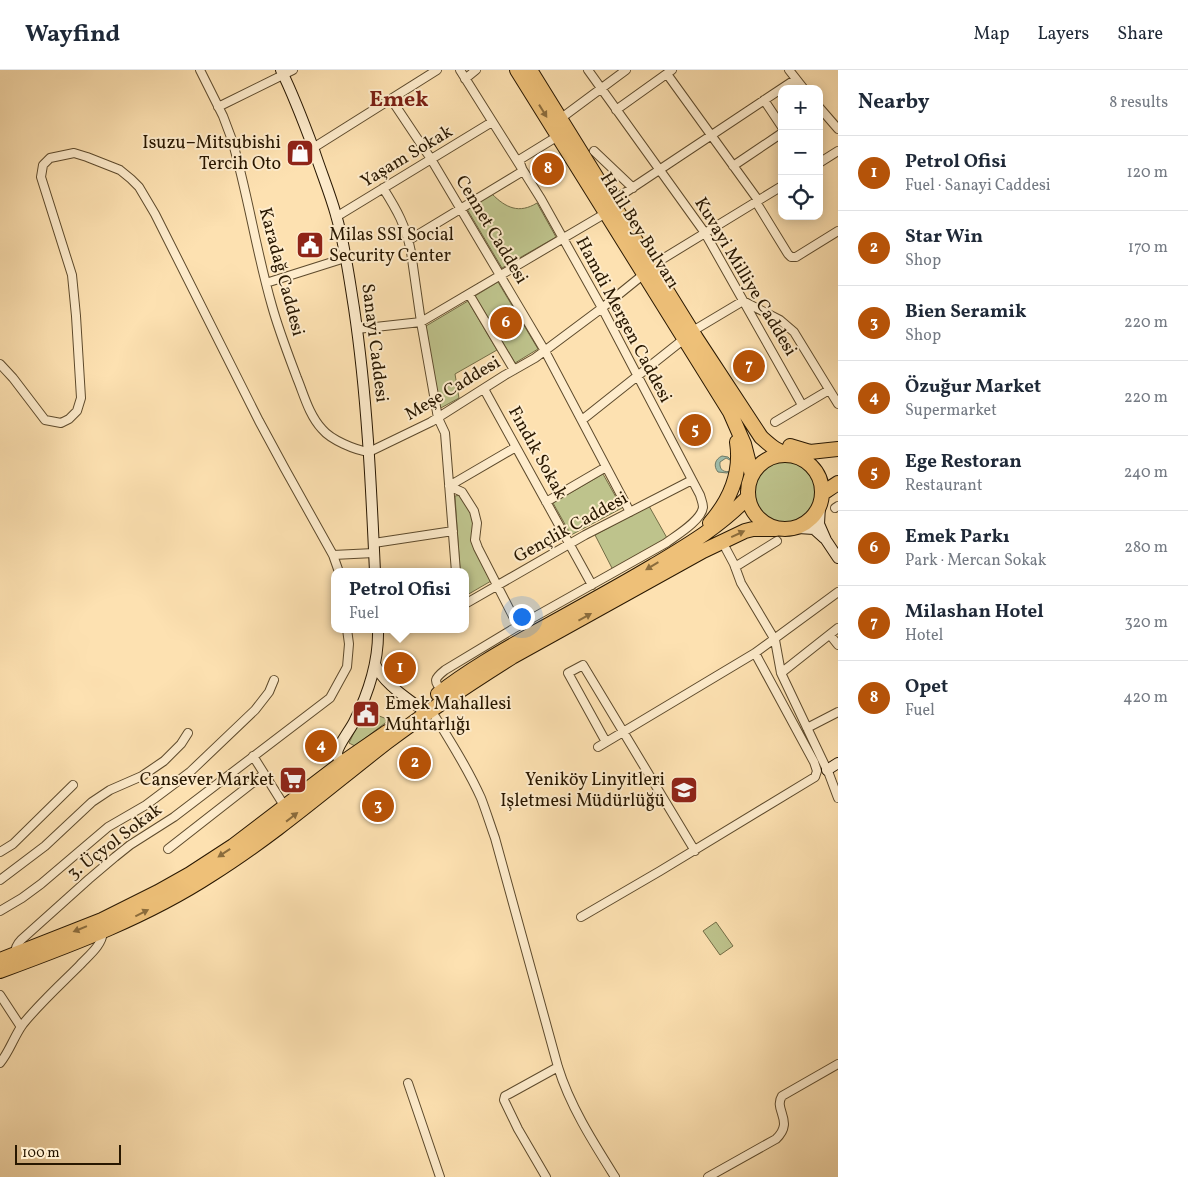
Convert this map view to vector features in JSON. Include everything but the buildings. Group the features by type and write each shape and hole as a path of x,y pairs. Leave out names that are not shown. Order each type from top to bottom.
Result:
{"highway":[{"name":"Halil Bey Bulvarı","path":"517,70 558,136 609,208 736,410"},
{"name":"Halil Bey Bulvarı","path":"530,70 560,119 609,208"},
{"path":"736,410 777,442 810,452 838,449"},
{"path":"0,972 103,932 180,894 233,861 271,833 388,742 443,691 505,650 630,580 698,546 753,529 776,535 798,528 810,521 816,514 822,499 822,482 817,472 810,464 781,453 772,447 736,410"},
{"path":"736,410 752,475"},
{"path":"698,546 723,508 734,482 738,462 736,410"},
{"path":"776,535 757,518 751,508 748,497 748,486 758,466 768,459 778,456 820,458 838,454"},
{"path":"822,499 838,483"},
{"path":"0,960 102,920 158,892 212,860 342,763 425,709 698,546 748,497"}],"street":[{"name":"Karadağ Caddesi","path":"200,70 228,127 236,152 272,308 302,390 320,428 329,436 369,452"},
{"path":"218,107 282,73 293,70"},
{"path":"313,148 437,70"},
{"name":"Hamdi Mergen Caddesi","path":"443,691 436,685 440,674 518,626 666,543 696,520 701,513 703,505 700,495 602,308 541,199 460,70"},
{"path":"465,79 476,70"},
{"name":"Kuvayi Milliye Caddesi","path":"588,70 705,233 802,405"},
{"path":"560,119 626,70"},
{"path":"789,70 801,85"},
{"path":"616,110 669,72 757,201 791,257 796,257 838,231"},
{"name":"Sanayi Caddesi","path":"282,73 295,99 313,148 336,217 345,258 365,393 375,568"},
{"path":"357,329 421,322 563,239 609,208 633,188 796,79"},
{"name":"Cennet Caddesi","path":"391,99 431,159 545,351 630,512"},
{"path":"764,100 778,121"},
{"path":"823,112 838,129"},
{"name":"Yaşam Sokak","path":"336,217 492,122"},
{"path":"409,240 523,171 519,160 558,136"},
{"path":"733,166 778,136"},
{"name":"Halil Bey Bulvarı","path":"594,151 633,188"},
{"path":"823,160 838,151"},
{"path":"0,364 46,420 61,423 69,419 77,411 80,398 72,275 41,177 43,164 50,158 74,153 120,170 132,178 155,214 259,421 333,555 338,568"},
{"path":"383,188 400,217 409,240 438,418 445,433 456,568"},
{"name":"Meşe Caddesi","path":"369,452 438,418 545,351 648,270 778,188"},
{"path":"266,283 345,258"},
{"path":"469,294 514,370"},
{"path":"582,420 688,335 743,301 773,315 790,327 838,404"},
{"name":"Fındık Sokak","path":"484,389 592,585"},
{"path":"775,422 829,390"},
{"path":"449,486 516,447"},
{"path":"546,502 606,467"},
{"name":"Gençlik Caddesi","path":"469,602 570,544 692,480"},
{"path":"449,486 462,492 474,511 476,519 476,544 518,626"},
{"path":"822,499 819,524 826,540 838,558"},
{"path":"798,528 814,529 826,540"},
{"path":"333,555 452,531"},
{"path":"735,567 776,535"},
{"path":"726,549 741,583 774,640 782,674 838,798"},
{"path":"598,748 755,654 838,592"},
{"path":"782,674 838,628"},
{"name":"3. Üçyol Sokak","path":"15,954 17,945 21,940 115,857 174,817 330,698 345,671 348,661 348,633"},
{"path":"342,763 337,756 338,750 358,713 368,688 375,664 378,633"},
{"path":"830,635 838,645"},
{"path":"581,917 695,851 813,779 816,774 810,755 755,654"},
{"path":"375,664 378,672 387,682 425,709 461,759 481,799 566,1090 615,1177"},
{"path":"606,742 568,673 583,664 695,851"},
{"path":"0,912 36,888 108,827 146,805 190,772 255,710 269,692 274,680"},
{"path":"807,728 838,712"},
{"path":"0,880 45,846 92,802 110,790 142,776 159,765 182,744 188,733"},
{"path":"252,756 285,807"},
{"path":"827,770 838,763"},
{"path":"168,849 264,774"},
{"path":"0,852 14,844 73,785"},
{"path":"0,1063 15,1036 32,1013 90,955 100,942 103,932"},
{"path":"0,995 21,1027"},
{"path":"708,1177 776,1139 784,1126 779,1103 782,1096 838,1064"},
{"path":"546,1177 511,1116 504,1100 508,1094 558,1066"},
{"path":"408,1084 440,1177"}],"green space":[{"path":"492,194 502,203 513,208 524,208 537,203 556,237 502,268 467,209"},
{"path":"498,282 538,349 515,363 475,296"},
{"path":"468,301 497,350 455,374 459,398 439,409 426,326"},
{"path":"784,459 796,462 807,469 814,480 817,492 814,504 807,515 796,522 784,525 772,522 761,515 754,504 751,492 754,480 761,469 772,462"},
{"path":"603,474 622,508 571,535 553,503"},
{"path":"461,495 470,509 473,517 472,541 491,581 469,594 469,568 460,568 455,496"},
{"path":"649,506 667,538 613,570 595,535"},
{"path":"365,710 389,720 355,746 349,743"},
{"path":"716,922 733,946 720,955 703,931"}],"shaded area":[{"path":"722,456 728,457 732,461 726,458 720,462 720,467 723,470 726,472 731,471 727,473 718,472 715,465 716,461"}],"place":[{"name":"Isuzu–Mitsubishi Tercih Oto","path":"300,153"},
{"name":"Opet","path":"548,169"},
{"name":"Milas SSI Social Security Center","path":"310,245"},
{"name":"Emek Parkı","path":"506,323"},
{"name":"Milashan Hotel","path":"749,366"},
{"name":"Ege Restoran","path":"695,430"},
{"name":"Petrol Ofisi","path":"400,668"},
{"name":"Emek Mahallesi Muhtarlığı","path":"366,714"},
{"name":"Özuğur Market","path":"321,746"},
{"name":"Star Win","path":"415,763"},
{"name":"Cansever Market","path":"293,780"},
{"name":"Yeniköy Linyitleri Işletmesi Müdürlüğü","path":"684,790"},
{"name":"Bien Seramik","path":"378,806"}],"district":[{"name":"Emek","path":"399,100"}]}
